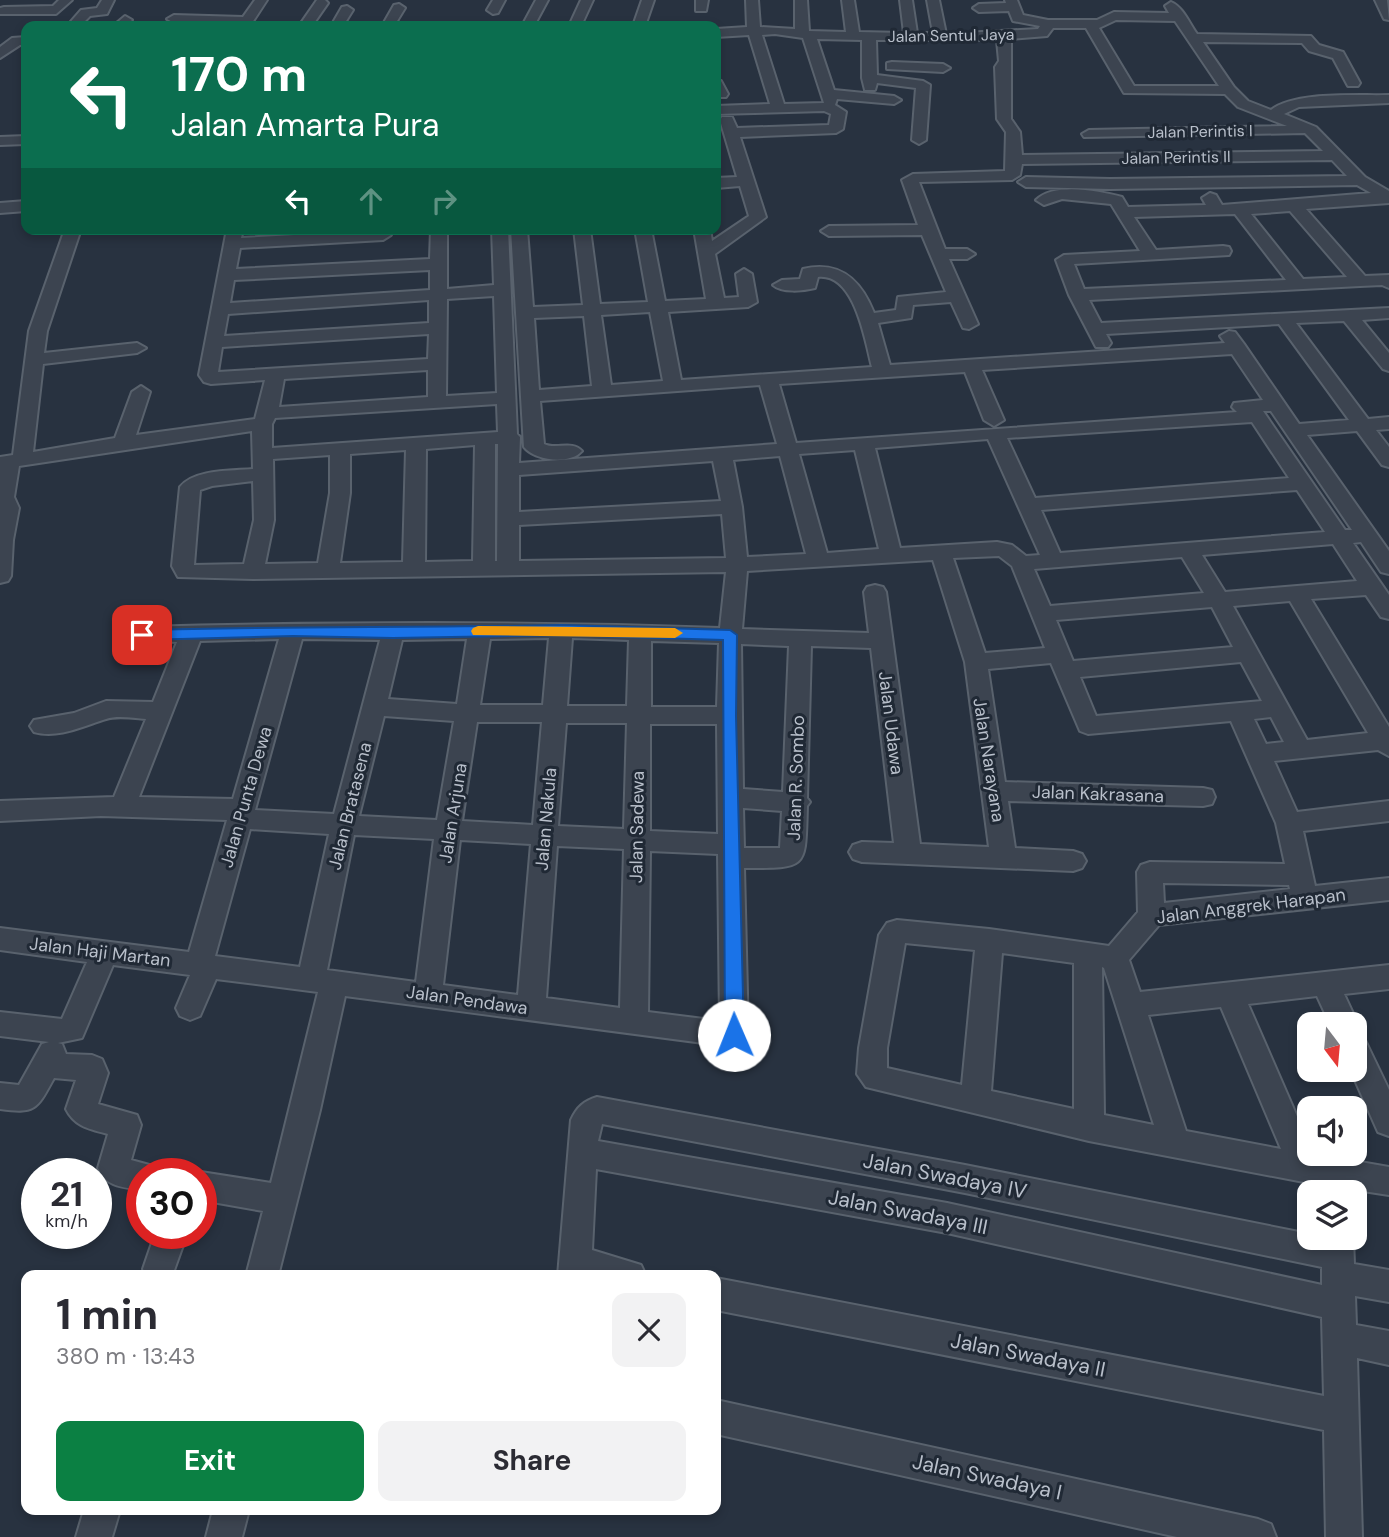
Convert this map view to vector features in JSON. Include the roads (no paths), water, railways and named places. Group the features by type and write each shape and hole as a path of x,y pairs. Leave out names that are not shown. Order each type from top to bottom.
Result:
{"street":[{"path":"4,11 56,10 66,0"},
{"path":"78,21 86,13 102,11 108,0"},
{"path":"248,21 261,0"},
{"path":"531,21 542,0"},
{"path":"577,21 587,0"},
{"path":"641,21 648,0"},
{"path":"752,0 754,30 778,107"},
{"path":"801,0 806,34 829,98 894,100"},
{"path":"848,0 853,36"},
{"path":"906,0 911,38"},
{"path":"933,0 940,37"},
{"path":"1166,0 1229,90 1243,104 1311,130 1365,183"},
{"path":"1381,0 1389,16"},
{"path":"979,8 1013,3 1018,18 1045,35"},
{"path":"309,21 322,4"},
{"path":"391,21 399,8"},
{"path":"340,21 347,10"},
{"name":"Jalan Sentul Jaya","path":"721,33 754,30 911,38 1045,35 1101,23 1114,16 1180,17"},
{"path":"174,18 210,21"},
{"path":"1090,24 1129,90 1229,90"},
{"path":"969,324 909,180 918,177 1012,175 1015,160 1013,132 1004,119 1002,67 1006,61 1003,44 1005,34"},
{"path":"0,37 21,41"},
{"path":"869,37 870,77"},
{"path":"1192,38 1306,39 1314,48 1338,55 1353,83"},
{"path":"0,54 21,42"},
{"path":"870,77 943,68"},
{"path":"870,77 923,85 919,140"},
{"path":"721,99 778,107 834,108 839,112 836,129 731,133"},
{"path":"1275,114 1284,107 1297,103 1389,99"},
{"path":"707,252 758,217 721,105"},
{"name":"Jalan Perintis I","path":"1089,134 1311,130"},
{"path":"1170,131 1183,157"},
{"path":"0,141 21,139"},
{"name":"Jalan Perintis II","path":"1015,160 1338,155"},
{"path":"721,183 745,181"},
{"path":"1247,181 1269,209"},
{"path":"1026,182 1365,183 1388,193"},
{"path":"1200,183 1216,210"},
{"path":"1124,212 1296,208 1388,193"},
{"path":"1044,200 1061,194 1110,197 1116,200 1150,254"},
{"path":"0,208 21,206"},
{"path":"1296,208 1360,281"},
{"path":"1244,210 1241,212 1298,284"},
{"path":"829,232 928,230"},
{"path":"0,576 2,540 9,508 4,496 38,331 71,235"},
{"path":"294,235 234,237 208,375 211,378 438,364"},
{"path":"382,267 384,235"},
{"path":"437,402 439,235"},
{"path":"500,235 510,437 508,566"},
{"path":"520,235 534,447 544,453 785,444 1276,405"},
{"path":"583,235 602,391"},
{"path":"644,235 673,386"},
{"path":"703,235 716,304"},
{"path":"1109,356 1078,295 1064,260 1223,251"},
{"path":"1180,253 1221,323 1389,567"},
{"path":"938,254 967,254"},
{"path":"227,275 439,264"},
{"path":"782,285 809,284 810,271 842,275 857,294 883,372"},
{"path":"220,309 439,295 503,298 526,309 748,302 744,274"},
{"path":"1078,295 1360,281 1387,280 1389,283"},
{"path":"867,319 905,314 904,301 956,296"},
{"path":"1096,329 1389,313"},
{"path":"1349,315 1389,365"},
{"path":"1284,319 1389,461"},
{"path":"216,342 437,328"},
{"path":"34,360 137,348"},
{"path":"532,396 1238,348"},
{"path":"971,365 1025,499 1053,560"},
{"path":"253,572 264,520 265,419 275,375"},
{"path":"768,379 819,561"},
{"path":"124,442 141,392"},
{"path":"11,462 265,419 437,402 508,398"},
{"path":"509,468 529,470 722,456 785,444 864,445 995,427 1254,415 1261,418 1389,612"},
{"path":"1294,430 1389,423"},
{"path":"510,437 340,448 264,464 190,487 183,566 186,572 253,572 508,566 737,565 997,548 1005,550 1021,564 1088,725 1277,708"},
{"path":"484,567 485,439"},
{"path":"414,568 416,444"},
{"path":"864,445 891,556"},
{"path":"327,571 340,493 340,448"},
{"path":"1,812 123,806 344,824 637,840 731,851 730,635 737,565 732,506 722,456"},
{"path":"1025,499 1299,476"},
{"path":"510,519 732,506"},
{"path":"1021,564 1367,535"},
{"path":"1189,551 1218,598 1301,751"},
{"name":"Jalan Narayana","path":"941,553 976,662 1003,858"},
{"path":"1041,614 1372,587"},
{"name":"Jalan Udawa","path":"875,593 908,853"},
{"path":"1260,754 1387,743 1296,593"},
{"path":"142,635 293,631 393,633 561,630 881,641"},
{"name":"Jalan Nakula","path":"531,1009 561,630"},
{"name":"Jalan Punta Dewa","path":"190,1008 204,965 240,814 293,631"},
{"name":"Jalan Arjuna","path":"428,995 449,830 480,631"},
{"name":"Jalan Sadewa","path":"634,1022 640,632"},
{"name":"Jalan Bratasena","path":"264,1270 282,1199 322,981 344,824 393,633"},
{"path":"123,806 191,635"},
{"name":"Jalan R. Sombo","path":"731,851 790,856 793,853 797,802 800,640"},
{"path":"976,662 1062,662 1248,653"},
{"path":"374,707 469,713 729,716"},
{"path":"42,726 78,721 106,709 160,711"},
{"path":"1151,915 1150,872 1302,887 1289,823 1240,711"},
{"name":"Jalan Kakrasana","path":"994,790 1203,797"},
{"path":"731,798 797,802"},
{"path":"1289,823 1389,811"},
{"name":"Jalan Pendawa","path":"204,965 734,1035 731,851"},
{"path":"862,852 1073,861"},
{"name":"Jalan Anggrek Harapan","path":"1102,956 1151,915 1302,887 1389,889"},
{"path":"1102,956 901,930 895,933 870,1069 876,1077 1089,1127 1304,1168 1389,1181"},
{"name":"Jalan Haji Martan","path":"0,939 204,965"},
{"path":"975,1101 989,940"},
{"path":"0,1024 64,1031 75,1026 105,953"},
{"path":"1102,956 1129,1005 1175,1143"},
{"path":"1089,1127 1102,956"},
{"path":"1129,1005 1389,977"},
{"path":"1325,984 1338,1012"},
{"path":"1230,994 1304,1168"},
{"path":"0,1096 29,1096 64,1031"},
{"path":"46,1065 92,1068 93,1073 81,1109 86,1114 126,1125 113,1168 117,1172 126,1173"},
{"path":"1367,1075 1389,1122"},
{"name":"Jalan Swadaya IV","path":"582,1152 586,1120 597,1110 965,1180 1338,1268"},
{"path":"574,1268 582,1152"},
{"name":"Jalan Swadaya III","path":"582,1152 947,1218 1338,1268"},
{"path":"217,1189 282,1199"},
{"path":"159,1269 166,1249"},
{"path":"1345,1537 1338,1268 1389,1286"},
{"name":"Jalan Swadaya II","path":"721,1295 1340,1416"},
{"path":"1340,1338 1389,1348"},
{"name":"Jalan Swadaya I","path":"721,1418 1258,1537"},
{"path":"94,1537 101,1515"},
{"path":"224,1537 230,1515"}]}
